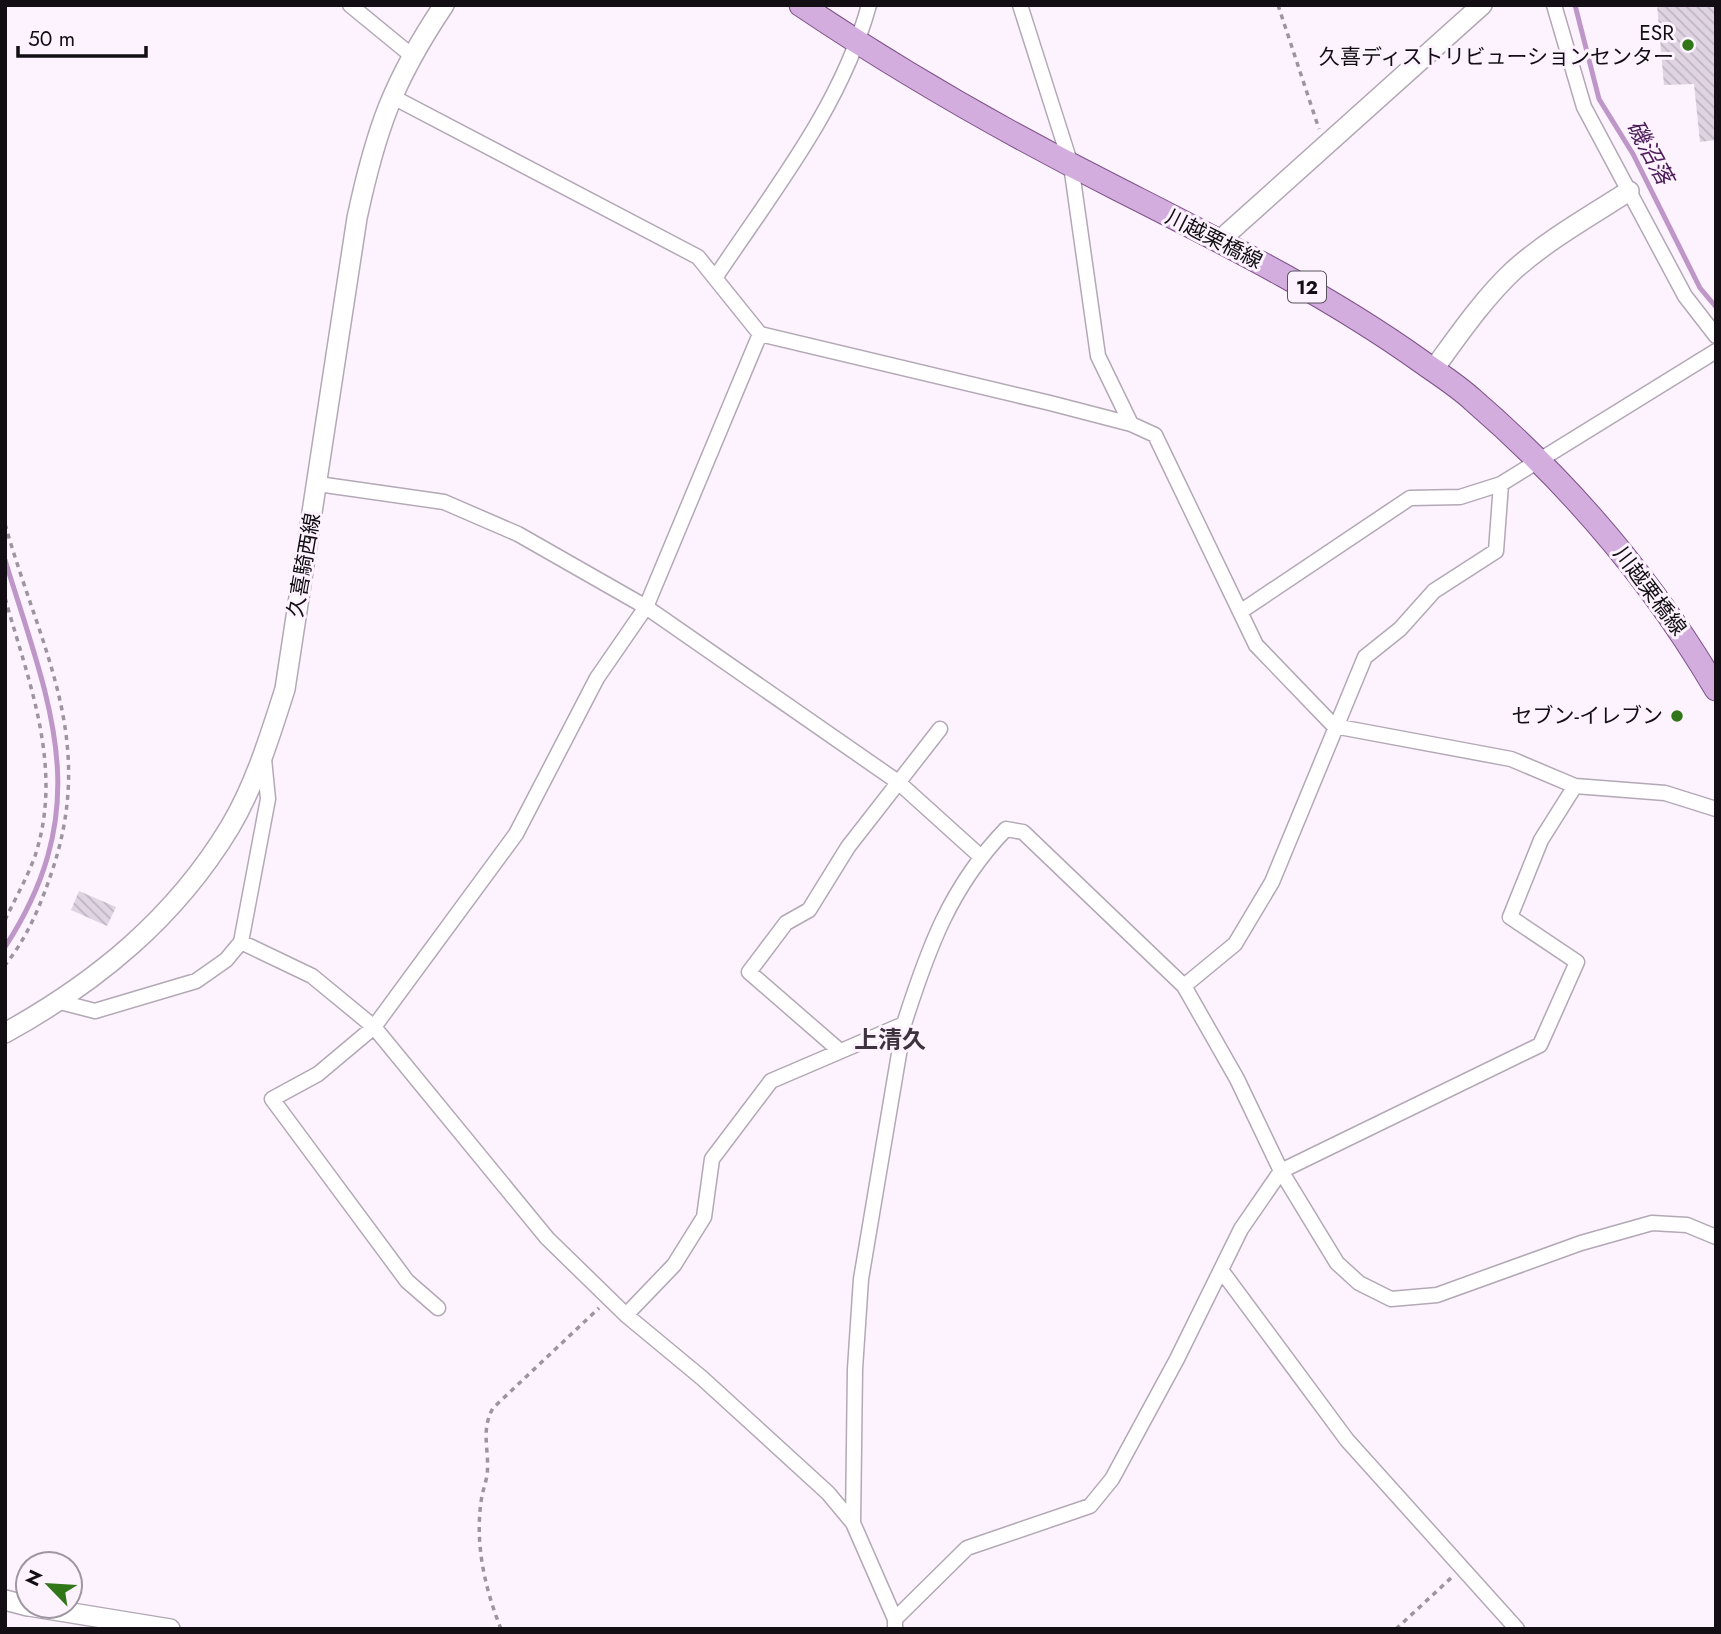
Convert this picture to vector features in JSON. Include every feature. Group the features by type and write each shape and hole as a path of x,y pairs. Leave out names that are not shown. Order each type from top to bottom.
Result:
{"main road":[{"name":"久喜騎西線","path":"5,1033 60,1002 92,980 152,928 197,876 231,826 263,757 285,689 357,218 371,150 391,96 411,55 444,5"},
{"name":"川越栗橋線","path":"801,5 858,44 1071,165 1313,291 1473,399 1589,514 1636,568 1680,627 1716,689"},
{"path":"1219,241 1482,5"},
{"path":"1433,370 1471,319 1513,271 1564,232 1629,191"},
{"path":"84,1615 170,1629"}],"street":[{"path":"350,5 411,55"},
{"path":"715,278 832,102 858,44 869,5"},
{"path":"1020,5 1071,165 1098,356 1132,424"},
{"path":"1554,5 1584,107 1685,296 1716,336"},
{"path":"391,96 698,257 760,334 1132,424 1155,435 1256,645 1334,726 1511,759 1575,786 1665,793 1716,810"},
{"path":"438,1308 407,1281 272,1098 318,1074 373,1027 516,834 597,678 646,607 760,334"},
{"path":"1240,612 1410,498 1460,497 1501,484 1716,351"},
{"path":"318,484 444,502 518,534 646,607 898,782 980,856"},
{"path":"1184,986 1235,944 1272,882 1334,726 1365,657 1400,629 1434,591 1496,551 1501,484"},
{"path":"840,1051 749,972 786,922 809,910 848,847 940,729"},
{"path":"60,1002 94,1011 197,981 226,960 242,942 268,799 263,757"},
{"path":"242,942 312,975 373,1027 547,1238 626,1315 778,1445 828,1493 853,1523 895,1624 967,1548 1090,1506 1112,1479 1241,1229 1281,1171 1540,1045 1577,962 1510,917 1541,840 1575,786"},
{"path":"853,1523 855,1369 861,1279 904,1024 929,947 956,893 980,856 1006,829 1023,832 1184,986 1237,1079 1281,1171 1337,1264 1359,1283 1391,1299 1437,1295 1581,1243 1652,1223 1686,1225 1716,1237"},
{"path":"626,1315 674,1265 704,1217 712,1159 771,1081 904,1024"},
{"path":"1221,1269 1347,1440 1517,1629"}],"path":[{"path":"1278,5 1325,145"},
{"path":"5,524 62,703 70,773 63,841 43,899 5,965"},
{"path":"5,598 42,729 47,770 45,800 35,856 5,920"},
{"path":"501,1629 484,1578 479,1522 487,1475 484,1429 487,1419 493,1408 609,1299"},
{"path":"1396,1629 1462,1567"}],"building":[{"name":"ESR 久喜ディストリビューションセンター","path":"1657,5 1716,5 1716,140 1700,142 1694,84 1664,85"},
{"path":"79,891 116,907 107,926 71,910"}],"waterway":[{"name":"磯沼落","path":"1575,5 1599,99 1633,154 1700,288 1716,307"},
{"path":"5,560 49,709 56,755 57,801 50,847 33,896 5,947"}],"place":[{"name":"ESR 久喜ディストリビューションセンター","path":"1688,45"},
{"name":"セブン-イレブン","path":"1677,716"}],"district":[{"name":"上清久","path":"890,1040"}]}
